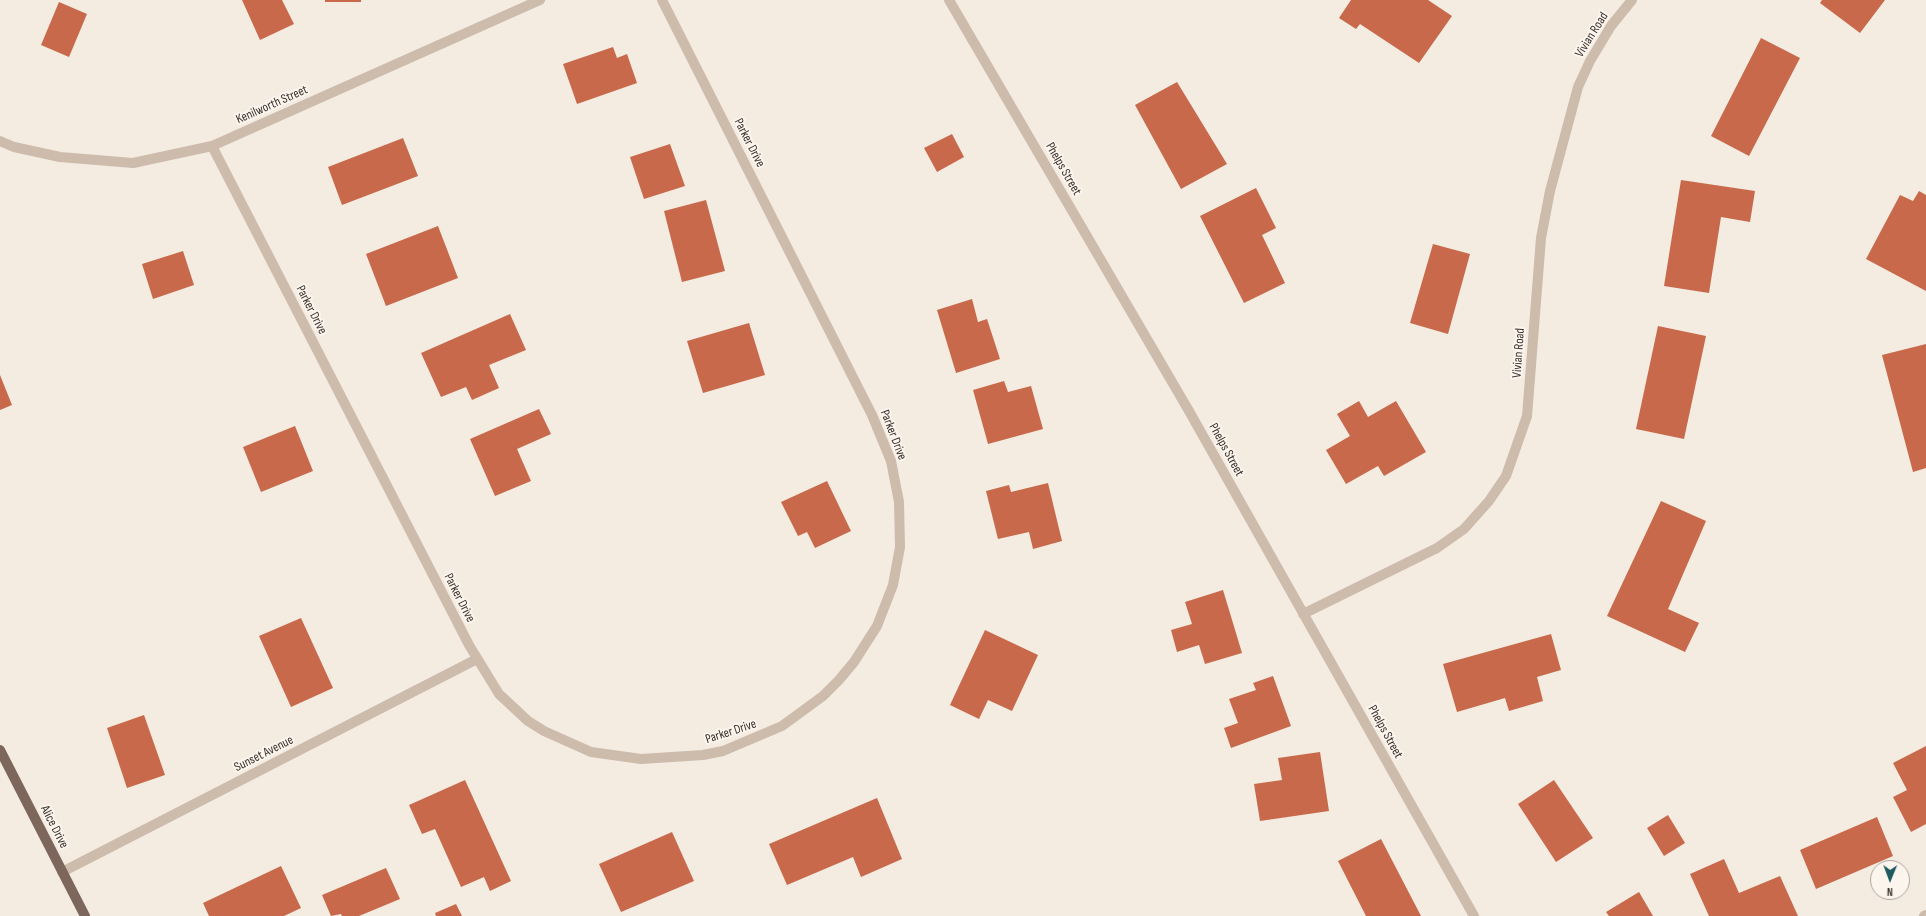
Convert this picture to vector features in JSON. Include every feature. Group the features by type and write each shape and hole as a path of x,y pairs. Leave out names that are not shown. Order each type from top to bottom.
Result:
{"main road":[{"name":"Alice Drive","path":"0,750 3,762 85,916"}],"street":[{"name":"Kenilworth Street","path":"0,141 14,147 60,158 133,163 212,146 540,0"},
{"name":"Parker Drive","path":"212,146 469,645 499,694 528,721 544,731 591,752 641,759 703,755 723,751 768,734 782,726 823,696 854,662 877,626 892,585 900,547 899,502 891,461 872,415 662,0"},
{"name":"Phelps Street","path":"949,0 1189,411 1474,916"},
{"name":"Vivian Road","path":"1303,614 1437,548 1464,529 1489,501 1506,476 1527,416 1541,238 1550,191 1578,87 1594,55 1627,2"},
{"name":"Sunset Avenue","path":"62,872 478,659"}],"building":[{"path":"242,0 282,0 294,24 260,40"},
{"path":"325,0 361,0 361,2 325,2"},
{"path":"1351,0 1428,0 1452,16 1419,63 1360,24 1356,29 1339,18"},
{"path":"1822,0 1885,0 1860,33 1820,3"},
{"path":"59,2 87,14 69,57 41,45"},
{"path":"1761,38 1800,58 1749,156 1711,136"},
{"path":"613,47 617,58 627,54 637,83 577,104 563,64"},
{"path":"1177,82 1227,164 1181,189 1135,105"},
{"path":"952,134 964,157 937,172 924,148"},
{"path":"403,138 418,176 342,205 328,167"},
{"path":"670,144 685,186 644,199 630,157"},
{"path":"1681,180 1755,191 1750,222 1721,217 1709,293 1664,286"},
{"path":"1256,188 1276,228 1262,235 1285,283 1244,303 1200,216"},
{"path":"1919,191 1926,195 1926,291 1866,259 1900,195 1913,201"},
{"path":"706,200 725,271 682,282 664,211"},
{"path":"438,226 458,278 386,306 366,254"},
{"path":"1433,244 1470,254 1448,334 1410,323"},
{"path":"183,251 194,285 153,299 142,264"},
{"path":"972,299 978,322 987,319 1000,359 956,373 937,310"},
{"path":"510,314 526,350 489,365 499,388 472,400 466,387 441,397 421,353"},
{"path":"749,323 765,375 703,393 687,341"},
{"path":"1658,326 1706,336 1684,439 1636,429"},
{"path":"1926,344 1926,468 1913,472 1882,355"},
{"path":"0,375 12,405 0,410"},
{"path":"1004,381 1008,392 1031,386 1043,429 988,444 973,390"},
{"path":"1359,401 1368,417 1396,401 1426,452 1384,476 1378,466 1346,484 1326,450 1350,436 1337,414"},
{"path":"539,409 551,434 517,449 531,481 495,496 470,439"},
{"path":"295,426 313,471 261,492 243,447"},
{"path":"827,481 851,531 815,548 807,532 798,536 781,502"},
{"path":"1048,483 1062,541 1033,549 1029,532 998,539 986,491 1009,485 1011,492"},
{"path":"1661,501 1706,521 1668,609 1699,623 1685,652 1607,616"},
{"path":"1223,590 1242,653 1205,664 1199,645 1177,652 1171,630 1192,624 1185,602"},
{"path":"301,618 333,688 291,707 259,636"},
{"path":"985,630 1038,655 1012,711 988,700 979,719 950,705"},
{"path":"1551,634 1561,670 1537,677 1543,701 1509,711 1505,698 1457,712 1443,664"},
{"path":"1273,676 1291,726 1231,748 1224,728 1238,723 1229,699 1256,690 1253,683"},
{"path":"144,715 165,775 127,788 107,728"},
{"path":"1926,746 1926,824 1911,832 1893,797 1907,790 1893,763"},
{"path":"1320,752 1329,811 1260,821 1254,784 1282,780 1278,758"},
{"path":"465,780 511,881 490,891 484,877 461,887 435,829 422,834 409,805"},
{"path":"1554,780 1593,838 1556,862 1518,804"},
{"path":"877,798 902,859 861,877 853,857 787,885 769,844"},
{"path":"1668,815 1685,843 1664,856 1647,828"},
{"path":"1877,817 1893,856 1884,860 1870,860 1870,866 1816,889 1800,850"},
{"path":"672,832 694,881 621,912 599,864"},
{"path":"1381,839 1421,916 1366,916 1338,861"},
{"path":"1724,859 1739,893 1780,876 1798,916 1709,916 1690,874"},
{"path":"281,866 301,908 284,916 209,916 203,903"},
{"path":"386,868 400,899 359,916 342,916 341,914 331,916 322,895"},
{"path":"1639,892 1653,916 1609,916 1606,912"},
{"path":"456,904 462,916 436,916 435,913"}]}
